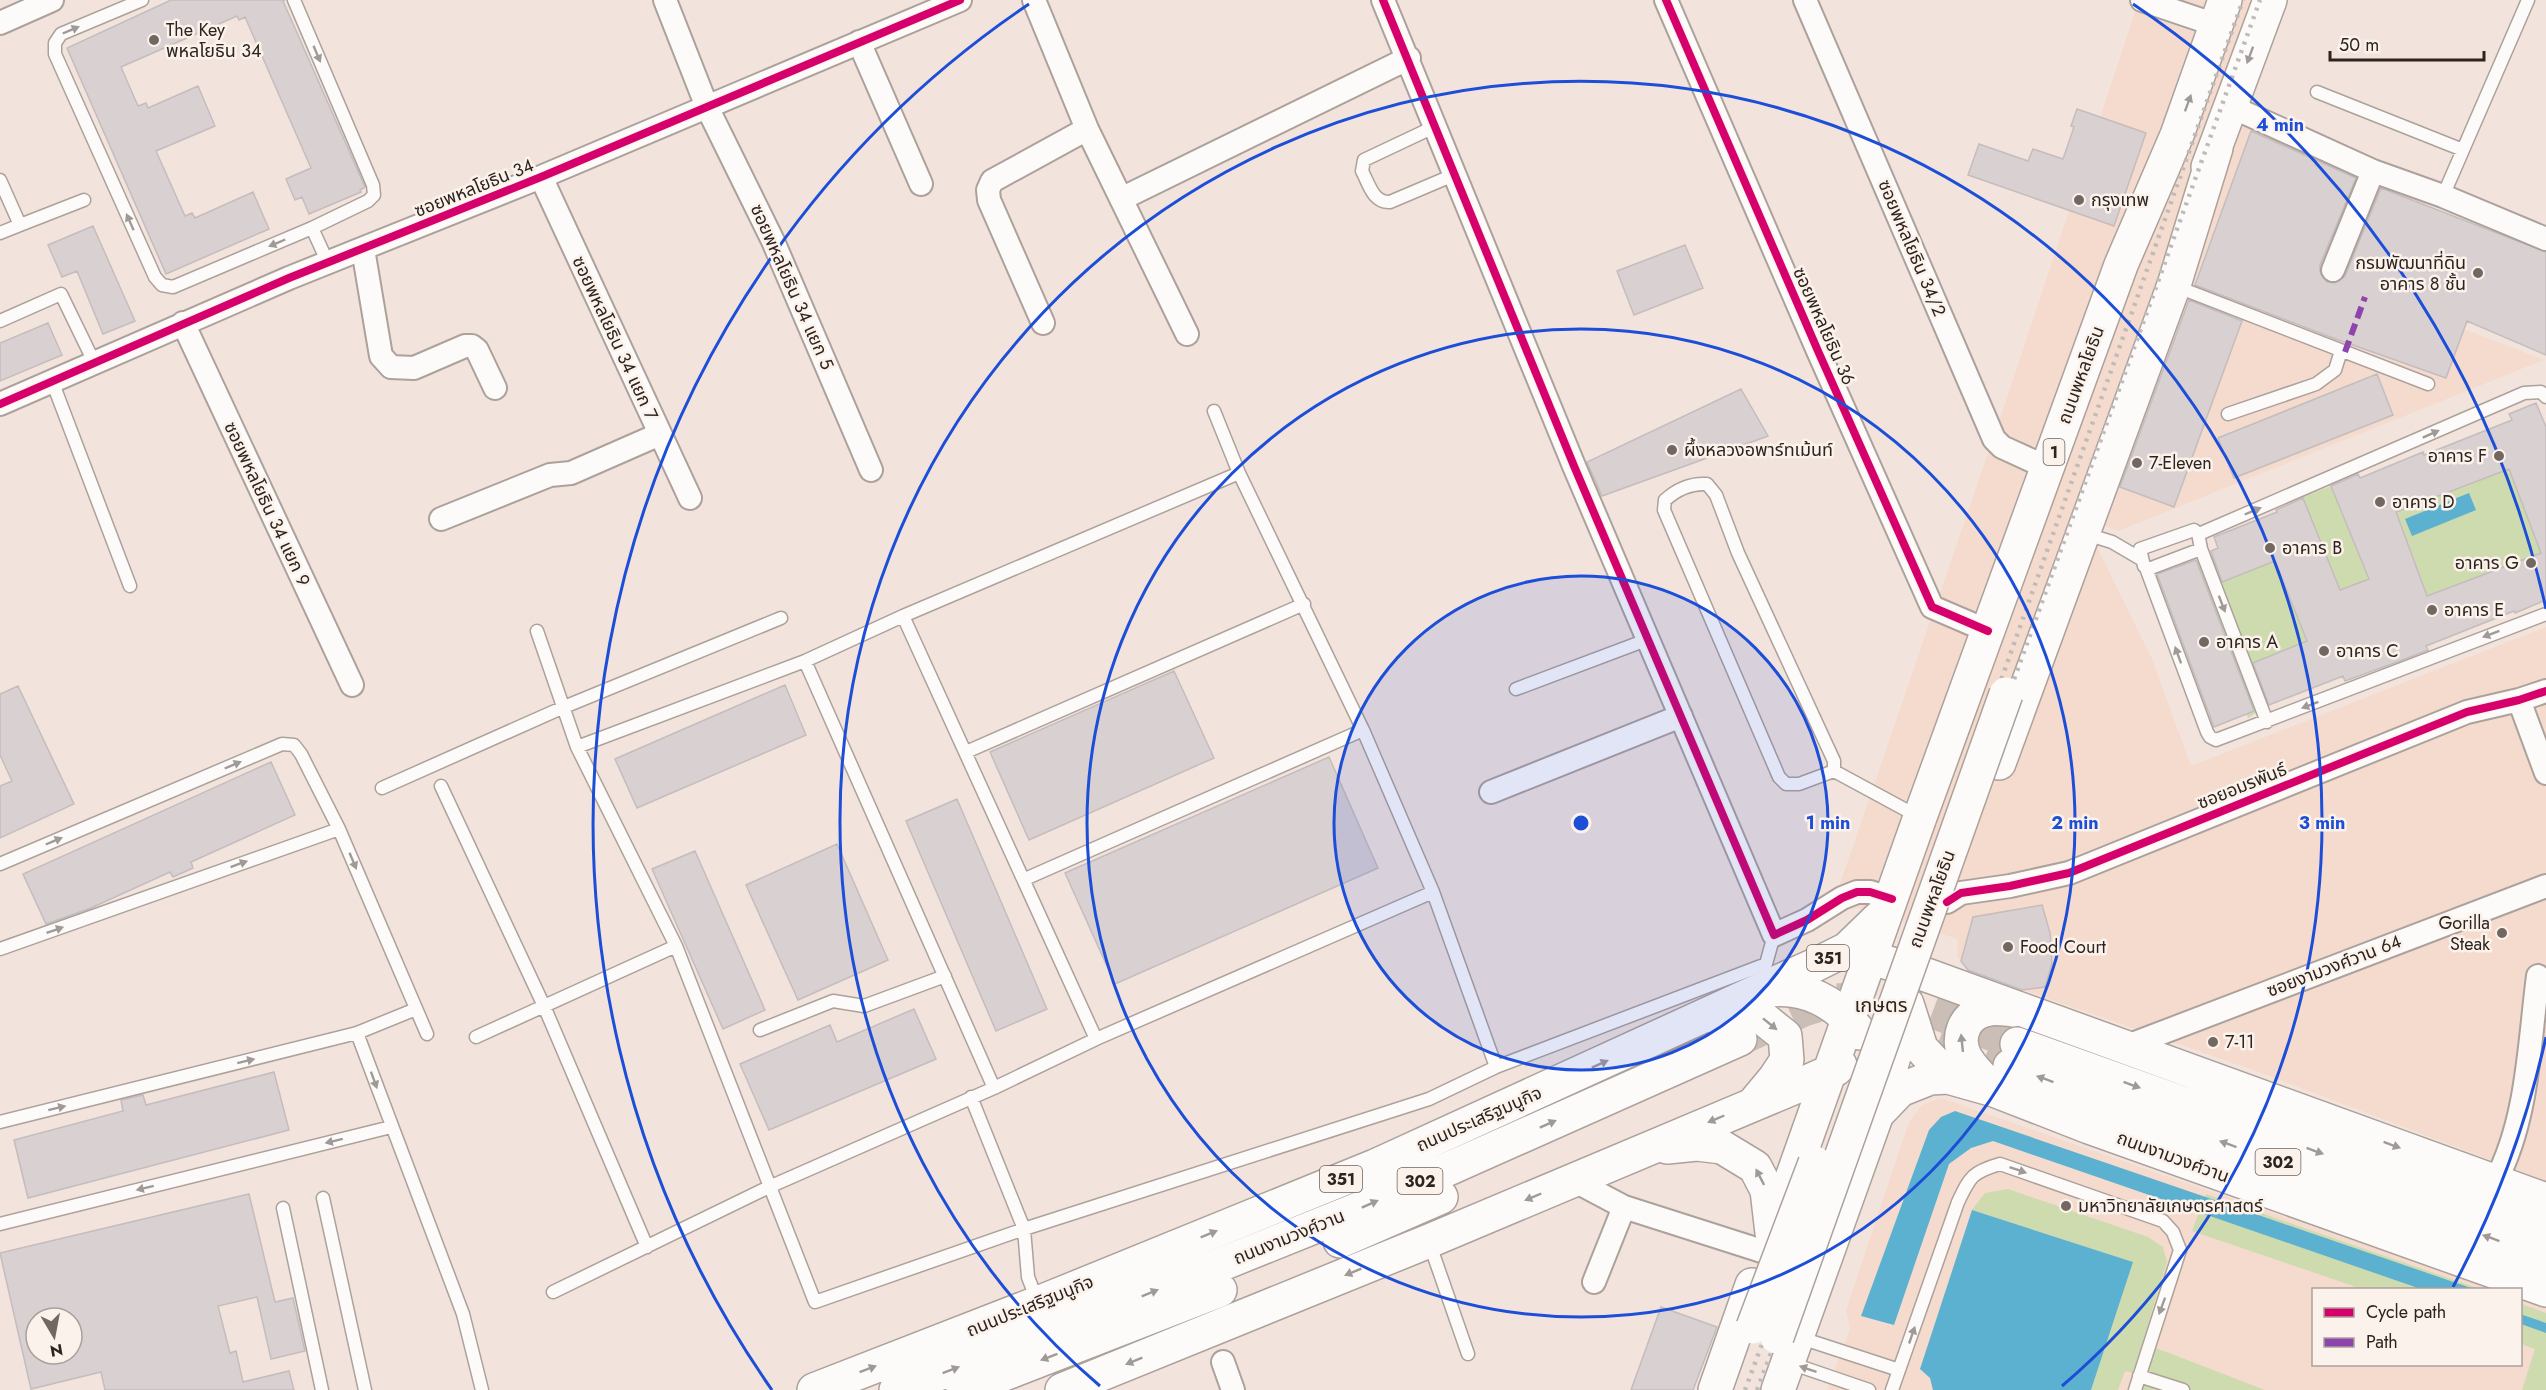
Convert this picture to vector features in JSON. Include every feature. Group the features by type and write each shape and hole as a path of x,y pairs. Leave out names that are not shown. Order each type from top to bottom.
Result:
{"main road":[{"name":"ถนนพหลโยธิน","path":"1996,690 2078,500 2216,148 2270,0"},
{"name":"ถนนพหลโยธิน","path":"1731,1390 1779,1351 2177,135 2221,12"},
{"name":"ถนนพหลโยธิน","path":"1891,903 2121,266 2177,135"},
{"name":"ถนนพหลโยธิน","path":"1715,1390 1829,1072 1855,1029 1900,979 1947,902 2174,285 2216,148"},
{"path":"1920,818 1972,836"},
{"path":"1891,903 1900,979 1921,1048 1948,1077"},
{"name":"ถนนประเสริฐมนูกิจ","path":"814,1390 1038,1303 1375,1166 1696,1021 1847,949 1891,903"},
{"path":"1792,975 1820,972 1900,979 2021,1011 2546,1200"},
{"name":"ถนนพหลโยธิน","path":"1758,1390 1828,1251 1880,1103 1900,979"},
{"path":"1855,1029 1900,979"},
{"path":"1754,993 1782,988 1820,998 1855,1029 1868,1046 1880,1103"},
{"path":"2007,1067 1964,1056 1961,1032 1967,1021 1986,1010 2021,1011"},
{"path":"1696,1021 1744,1011 1760,1016 1785,1036 1787,1060 1753,1104"},
{"name":"ถนนงามวงศ์วาน","path":"896,1390 1122,1305 1743,1049 1385,1222 1136,1324 963,1390"},
{"name":"ถนนงามวงศ์วาน","path":"2007,1067 2546,1258"},
{"name":"ถนนงามวงศ์วาน","path":"2007,1067 2110,1134 2546,1290"},
{"name":"ถนนงามวงศ์วาน","path":"1880,1103 1900,1090 1930,1078 2007,1067 2546,1233"},
{"path":"1072,1388 1429,1241 1829,1072"},
{"path":"1645,1149 1697,1144 1722,1146 1755,1167 1767,1190 1768,1243"},
{"path":"1768,1243 1790,1209 1812,1204 1825,1212 1829,1220 1828,1251"}],"street":[{"path":"0,22 52,0"},
{"name":"ซอยพหลโยธิน 34 แยก 5","path":"666,0 707,107 773,241 871,470"},
{"name":"ซอยพหลโยธิน 34","path":"0,404 183,323 707,107 858,42 936,5 960,0"},
{"path":"1035,0 1087,129 1187,334"},
{"path":"1383,0 1409,58 1570,455 1774,935 1808,920 1842,898 1857,892 1870,892 1891,903"},
{"name":"ซอยพหลโยธิน 36","path":"1666,0 1932,607 1988,631"},
{"name":"ซอยพหลโยธิน 34/2","path":"1805,0 1994,439 2002,447 2048,468"},
{"path":"2142,0 2221,12"},
{"path":"858,42 921,184"},
{"path":"1121,199 1409,58"},
{"path":"2232,106 2373,171 2546,238"},
{"path":"1043,323 989,200 988,190 992,181 1087,129"},
{"path":"2333,270 2373,171"},
{"name":"ซอยพหลโยธิน 34 แยก 7","path":"541,177 690,498"},
{"path":"363,249 381,356 392,367 414,368 465,346 472,346 477,350 495,388"},
{"name":"ซอยพหลโยธิน 34 แยก 9","path":"183,323 352,685"},
{"path":"441,519 550,475 571,473 660,434"},
{"name":"ซอยอมรพันธ์","path":"1947,902 1961,893 2010,886 2069,873 2467,712 2546,691"},
{"path":"2519,700 2546,773"},
{"path":"1491,792 1681,716"},
{"name":"ซอยงามวงศ์วาน 64","path":"2122,1048 2546,886"},
{"path":"2495,1182 2520,1113 2538,976"},
{"path":"1573,1180 1624,1207 1768,1243"},
{"path":"1594,1282 1624,1207"},
{"path":"1223,1362 1233,1390"}],"lane":[{"path":"142,0 61,34 55,43 55,54 155,277 162,285 173,287 312,228 368,201 374,195 373,185 294,0"},
{"path":"2442,196 2528,0"},
{"path":"2317,92 2463,150"},
{"path":"1436,126 1364,160 1362,171 1377,200 1383,202 1390,202 1456,174"},
{"path":"0,180 20,225"},
{"path":"0,233 84,200"},
{"path":"312,228 328,263"},
{"path":"2174,285 2428,384"},
{"path":"0,321 61,294 94,362"},
{"path":"2228,414 2316,384 2335,370 2341,351"},
{"path":"52,381 130,586"},
{"path":"2199,534 2524,393 2541,392 2546,398"},
{"path":"1214,411 1239,473 1363,730 1433,892 1496,1067"},
{"path":"577,747 805,661 903,616 1239,473"},
{"path":"1834,771 1834,761 1738,553 1716,495 1707,484 1694,483 1672,493 1665,500 1664,510 1779,777 1786,784 1799,784 1834,771 1920,818"},
{"path":"2267,722 2201,549 2197,531 2142,548 2139,553 2210,737 2216,740 2267,722 2546,614"},
{"path":"2083,533 2112,542 2144,564 2201,549"},
{"path":"966,752 1304,604"},
{"path":"903,616 1025,879 1096,1039"},
{"path":"382,788 564,707 781,618"},
{"path":"537,631 577,747 676,946 815,1302 1024,1229 1429,1099 1496,1067 1766,964 1774,935"},
{"path":"1516,689 1649,639"},
{"path":"805,661 994,1088"},
{"path":"1025,879 1363,730"},
{"path":"0,864 282,744 294,746 301,754 339,829 427,1034"},
{"path":"441,786 544,1006 647,1247"},
{"path":"0,949 339,829"},
{"path":"553,1292 769,1187 994,1088 1096,1039 1433,892"},
{"path":"476,1037 676,946"},
{"path":"760,1030 833,1001 864,1006 945,976"},
{"path":"0,1122 357,1033 416,1009"},
{"path":"357,1033 463,1314 482,1390"},
{"path":"971,1097 1024,1229 1028,1277 1038,1303"},
{"path":"0,1224 391,1127"},
{"path":"1892,1390 1958,1202 1968,1181 1980,1170 2000,1164 2163,1221 2173,1232 2180,1250 2135,1390"},
{"path":"323,1198 365,1390"},
{"path":"283,1208 322,1390"},
{"path":"1429,1241 1468,1354"},
{"path":"1779,1351 1899,1370"},
{"path":"1779,1351 1869,1390"},
{"path":"2139,1376 2183,1390"}],"shaded area":[{"path":"2139,0 2282,0 2246,98 2247,120 2426,204 2390,300 2544,360 2118,531 2104,526 2098,549 2152,659 2191,766 2546,627 2546,1181 2261,1073 1975,973 1957,957 1958,939 1834,901 2009,392"},
{"name":"มหาวิทยาลัยเกษตรศาสตร์","path":"1941,1098 2489,1288 2312,1288 2312,1366 2522,1366 2522,1299 2546,1308 2546,1390 1827,1390 1850,1329 1846,1310 1909,1122 1922,1105"}],"green space":[{"path":"2513,463 2546,557 2285,694 2248,718 2185,565 2269,535 2324,569 2300,498 2339,483"},
{"path":"2008,1189 2148,1237 2163,1247 2167,1262 2133,1373 2125,1371 2118,1390 2091,1390 2133,1262 1972,1210 1985,1193"},
{"path":"2206,1194 2477,1288 2359,1288 2192,1231"},
{"path":"2522,1304 2546,1313 2546,1390 2522,1390 2535,1349 2522,1344"},
{"path":"2156,1348 2265,1390 2142,1390"}],"water":[{"path":"2469,493 2476,510 2412,536 2405,519"},
{"path":"1955,1111 2470,1288 2418,1288 1993,1141 1971,1148 1949,1164 1894,1325 1861,1316 1929,1130 1941,1117"},
{"path":"1972,1210 2133,1262 2091,1390 1933,1390 1930,1378 1920,1369"},
{"path":"2522,1315 2546,1323 2546,1333 2522,1324"}],"building":[{"path":"171,0 285,0 283,1 365,187 360,190 361,192 309,214 302,197 295,200 286,179 311,168 245,17 239,20 237,16 121,67 138,106 146,103 148,108 198,86 215,126 156,151 185,216 192,213 195,218 253,192 269,229 166,274 67,48"},
{"path":"2077,109 2146,133 2114,226 1968,175 1979,144 2028,161 2033,149 2063,159 2074,127 2071,126"},
{"path":"2251,131 2356,178 2320,265 2320,272 2327,282 2335,283 2345,276 2381,188 2546,252 2546,355 2467,321 2446,378 2195,285"},
{"path":"93,226 135,321 103,334 77,271 62,277 48,245"},
{"path":"1685,245 1703,288 1634,315 1617,271"},
{"path":"2189,300 2242,321 2174,507 2120,487"},
{"path":"48,323 62,355 0,381 0,343"},
{"path":"2377,374 2393,415 2234,478 2218,438"},
{"name":"ผึ้งหลวงอพาร์ทเม้นท์","path":"1741,389 1768,436 1602,496 1587,462"},
{"path":"2536,403 2546,427 2546,600 2426,646 2428,650 2400,661 2345,681 2343,676 2269,705 2253,663 2307,641 2275,561 2222,582 2211,551 2218,548 2214,537 2277,512 2276,510 2303,498 2340,590 2369,579 2331,486 2358,474 2360,478 2423,452 2424,455 2512,420 2509,414","holes":["2509,469 2541,553 2427,596 2396,512"]},
{"name":"อาคาร A","path":"2196,560 2254,711 2214,727 2157,574"},
{"path":"1174,671 1214,758 1029,840 990,752"},
{"path":"785,685 806,735 637,808 615,759"},
{"path":"18,686 74,804 0,838 0,786 12,781 0,755 0,694"},
{"path":"1329,757 1378,868 1115,984 1065,873"},
{"path":"271,762 295,815 191,862 193,868 173,877 170,872 91,908 46,924 23,874"},
{"path":"957,799 1047,1009 996,1031 906,821"},
{"path":"837,844 888,960 798,1000 746,885"},
{"path":"695,851 765,1010 723,1029 652,869"},
{"name":"Food Court","path":"2042,905 2050,933 2052,963 2045,987 2022,990 1968,970 1961,961 1973,917"},
{"path":"914,1009 936,1059 769,1130 740,1064 830,1025 837,1042"},
{"path":"274,1072 289,1130 28,1198 14,1140 123,1111 121,1100 143,1095 146,1105"},
{"path":"249,1194 275,1302 293,1298 305,1351 271,1359 257,1297 218,1306 230,1353 236,1351 243,1382 289,1371 294,1390 105,1390 101,1372 31,1389 26,1366 84,1366 84,1306 24,1306 24,1358 0,1253"},
{"path":"1661,1307 1717,1327 1693,1390 1631,1390"}],"tunnel":[{"path":"1747,1036 1804,1010 1836,1000 1888,995 2017,1044"},
{"path":"1893,1024 2010,1066"}],"railway":[{"path":"1745,1390 1830,1161 2243,0"},
{"path":"1757,1390 1845,1158 1974,790 2260,0"}],"marked path":[{"path":"2345,352 2365,297"}],"cycle path":[{"path":"0,404 289,278 541,177 960,0"},
{"path":"1383,0 1574,466 1774,935 1807,920 1842,898 1857,892 1870,892 1892,899"},
{"path":"1666,0 1932,607 1988,631"},
{"path":"1947,902 1961,893 2010,886 2069,873 2467,712 2546,691"}],"place":[{"name":"The Key พหลโยธิน 34","path":"154,40"},
{"name":"กรุงเทพ","path":"2079,200"},
{"name":"กรมพัฒนาที่ดิน อาคาร 8 ชั้น","path":"2478,273"},
{"name":"ผึ้งหลวงอพาร์ทเม้นท์","path":"1672,450"},
{"name":"อาคาร F","path":"2499,456"},
{"name":"7-Eleven","path":"2137,463"},
{"name":"อาคาร D","path":"2380,502"},
{"name":"อาคาร B","path":"2270,548"},
{"name":"อาคาร G","path":"2531,563"},
{"name":"อาคาร E","path":"2432,610"},
{"name":"อาคาร A","path":"2204,642"},
{"name":"อาคาร C","path":"2324,651"},
{"name":"Gorilla Steak","path":"2502,933"},
{"name":"Food Court","path":"2008,947"},
{"name":"7-11","path":"2213,1042"},
{"name":"มหาวิทยาลัยเกษตรศาสตร์","path":"2066,1206"}],"district":[{"name":"เกษตร","path":"1881,1005"}]}
